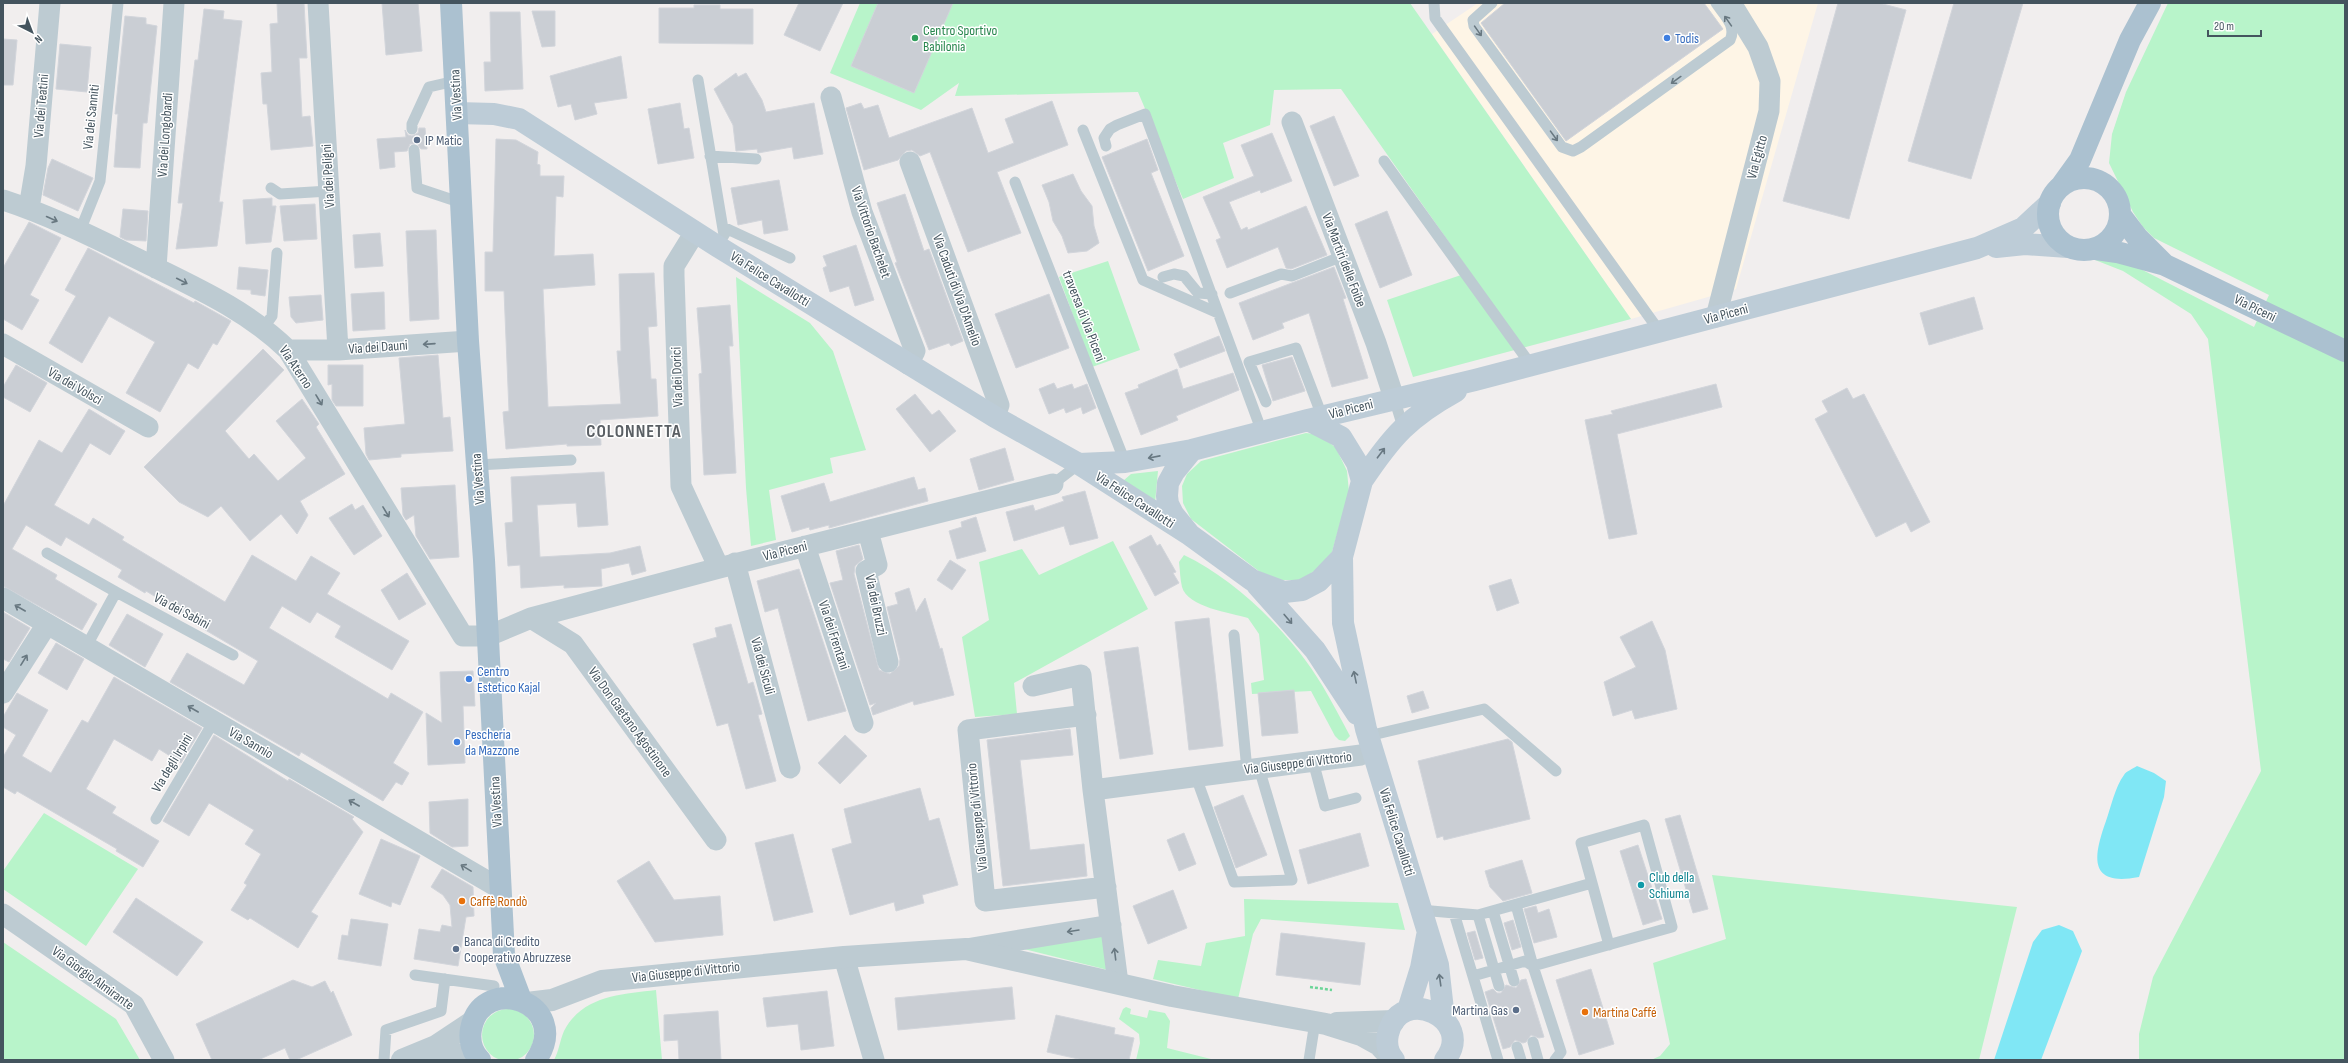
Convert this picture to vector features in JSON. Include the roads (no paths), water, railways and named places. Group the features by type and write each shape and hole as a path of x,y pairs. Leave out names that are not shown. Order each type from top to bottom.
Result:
{"main road":[{"name":"Via Vestina","path":"451,3 468,341 488,636 504,954 524,1001"},
{"path":"2097,123 2097,163 2109,187 2118,200 2121,216 2119,227 2114,236 2106,244 2096,249 2077,250 2068,247 2059,241 2051,228 2048,213 2050,203 2080,160 2097,123 2130,40 2150,3"},
{"name":"Via Felice Cavallotti","path":"457,113 494,114 519,119 695,232 720,236 908,364 995,417 1079,464 1190,535"},
{"path":"2062,185 2071,180 2086,178 2100,181 2109,187"},
{"name":"Via Piceni","path":"1262,432 1394,398 1475,380 1977,248 2023,228 2050,203"},
{"name":"Via Piceni","path":"2121,216 2137,237 2165,265"},
{"name":"Via Piceni","path":"1977,248 2025,244 2068,247"},
{"name":"Via Piceni","path":"2096,249 2117,252 2165,265 2345,351"},
{"name":"Via Piceni","path":"1362,481 1403,426 1419,413 1475,380"},
{"path":"1192,450 1174,472 1168,484 1167,496 1173,514 1190,535 1252,580 1284,592 1302,590 1319,581 1342,557 1362,481 1357,463 1341,437 1315,418"},
{"name":"Via Felice Cavallotti","path":"1079,464 1125,462 1192,450 1262,432"},
{"name":"Via Felice Cavallotti","path":"1342,557 1343,623 1365,740 1438,965 1444,1019 1451,1032 1452,1055"},
{"name":"Via Felice Cavallotti","path":"1252,580 1314,650 1365,740"},
{"name":"Via Felice Cavallotti","path":"1393,1060 1388,1048 1387,1038 1401,1016 1421,968 1428,935"},
{"name":"Via Vestina","path":"476,1016 494,986 504,954"},
{"path":"479,1059 472,1047 470,1035 476,1016 488,1003 499,999 510,998 524,1001 536,1010 542,1020 545,1031 545,1042 536,1060"},
{"path":"1401,1016 1427,1009 1444,1019"}],"street":[{"name":"Via dei Teatini","path":"29,208 36,166 50,3"},
{"name":"Via dei Longobardi","path":"156,268 174,3"},
{"name":"Via dei Peligni","path":"318,3 338,350"},
{"name":"Via Egitto","path":"1716,317 1769,111 1770,81 1758,47 1731,3"},
{"name":"Via Vittorio Bachelet","path":"830,97 862,212 915,351 908,364"},
{"name":"Via Martiri delle Foibe","path":"1292,122 1343,256 1394,398"},
{"name":"Via Caduti di Via D'Amelio","path":"910,162 999,404 995,417"},
{"name":"Via Aterno","path":"3,200 29,208 80,231 237,309 264,327 288,350 456,628 463,636 488,636"},
{"name":"Via dei Dorici","path":"695,232 674,266 681,486 727,566"},
{"name":"Via dei Dauni","path":"288,350 338,350 468,341"},
{"name":"Via dei Volsci","path":"3,344 148,427"},
{"name":"Via Piceni","path":"488,636 531,618 727,566 1053,484"},
{"name":"Via dei Bruzzi","path":"868,531 877,564 866,571 888,662"},
{"name":"Via dei Frentani","path":"805,546 863,723"},
{"name":"Via dei Siculi","path":"727,566 790,768"},
{"name":"Via Sannio","path":"3,598 500,888"},
{"name":"Via Don Gaetano Agostinone","path":"531,618 573,644 716,840"},
{"path":"3,693 47,624"},
{"path":"1033,686 1081,675 1093,790 1118,983"},
{"name":"Via Giuseppe di Vittorio","path":"1086,715 968,730 985,901 1106,887"},
{"name":"Via Giuseppe di Vittorio","path":"1093,790 1313,761 1365,740"},
{"name":"Via Giorgio Almirante","path":"3,914 134,1005 164,1060"},
{"name":"Via Giuseppe di Vittorio","path":"1004,950 1111,925"},
{"name":"Via Giuseppe di Vittorio","path":"524,1001 552,1000 574,990 602,981 844,957 966,949 1004,950 1118,983 1172,996 1321,1023 1361,1035 1380,1045 1393,1060"},
{"path":"844,957 874,1060"},
{"path":"545,1031 574,990"},
{"path":"411,1057 447,1040 476,1016"},
{"name":"Via Giuseppe di Vittorio","path":"1321,1023 1401,1016"},
{"path":"411,1057 449,1053 479,1059"}],"lane":[{"name":"Via dei Sanniti","path":"80,231 100,181 118,3"},
{"path":"1434,3 1435,18 1660,332"},
{"path":"1492,3 1473,20 1474,26 1562,147 1573,150 1581,147 1730,40 1734,33 1732,27 1716,3"},
{"path":"698,80 710,156 720,236 790,258"},
{"path":"412,129 412,124 429,86 455,81"},
{"path":"1106,146 1104,138 1110,129 1145,114 1262,432"},
{"path":"1084,130 1143,280 1218,313"},
{"path":"414,150 417,188 462,203"},
{"path":"710,156 756,160"},
{"path":"1384,161 1531,365"},
{"name":"traversa di Via Piceni","path":"1015,182 1125,462"},
{"path":"271,188 280,194 329,191"},
{"path":"264,327 272,316 277,253"},
{"path":"1230,293 1281,274 1292,276 1343,256"},
{"path":"1163,277 1174,274 1184,276 1198,293 1212,294"},
{"path":"1266,402 1250,362 1296,348 1315,418"},
{"path":"1394,398 1403,426"},
{"path":"477,465 571,460"},
{"name":"Via Piceni","path":"1053,484 1079,464"},
{"name":"Via dei Sabini","path":"47,553 233,655"},
{"path":"86,647 116,592"},
{"path":"1196,777 1234,882 1292,880 1253,769 1234,635"},
{"path":"1365,740 1484,709 1556,771"},
{"name":"Via degli Irpini","path":"156,819 214,721"},
{"path":"1313,761 1325,806 1356,798"},
{"path":"1473,976 1525,961 1533,966 1672,927 1644,825 1581,843 1609,944"},
{"path":"1420,910 1478,915 1592,883"},
{"path":"1516,905 1533,966 1561,1052 1555,1060"},
{"path":"1493,911 1514,981"},
{"path":"1454,913 1498,1060"},
{"path":"1478,915 1499,986"},
{"path":"415,975 494,986"},
{"path":"384,1060 386,1030 441,1011 445,979"},
{"path":"1309,1060 1321,1023"},
{"path":"1532,1042 1538,1060"},
{"path":"1517,1048 1521,1060"}],"water":[{"path":"2137,766 2154,773 2166,781 2164,797 2139,877 2122,879 2110,878 2103,873 2098,866 2098,846 2118,785 2128,771"},
{"path":"2059,925 2073,931 2082,951 2041,1060 1994,1060 2033,942 2042,930"}],"place":[{"name":"Centro Sportivo Babilonia","path":"915,38"},
{"name":"Todis","path":"1667,38"},
{"name":"IP Matic","path":"417,140"},
{"name":"Centro Estetico Kajal","path":"469,679"},
{"name":"Pescheria da Mazzone","path":"457,742"},
{"name":"Club della Schiuma","path":"1641,885"},
{"name":"Caffè Rondò","path":"462,901"},
{"name":"Banca di Credito Cooperativo Abruzzese","path":"456,949"},
{"name":"Martina Gas","path":"1516,1010"},
{"name":"Martina Caffé","path":"1585,1012"}],"district":[{"name":"COLONNETTA","path":"634,431"}]}
